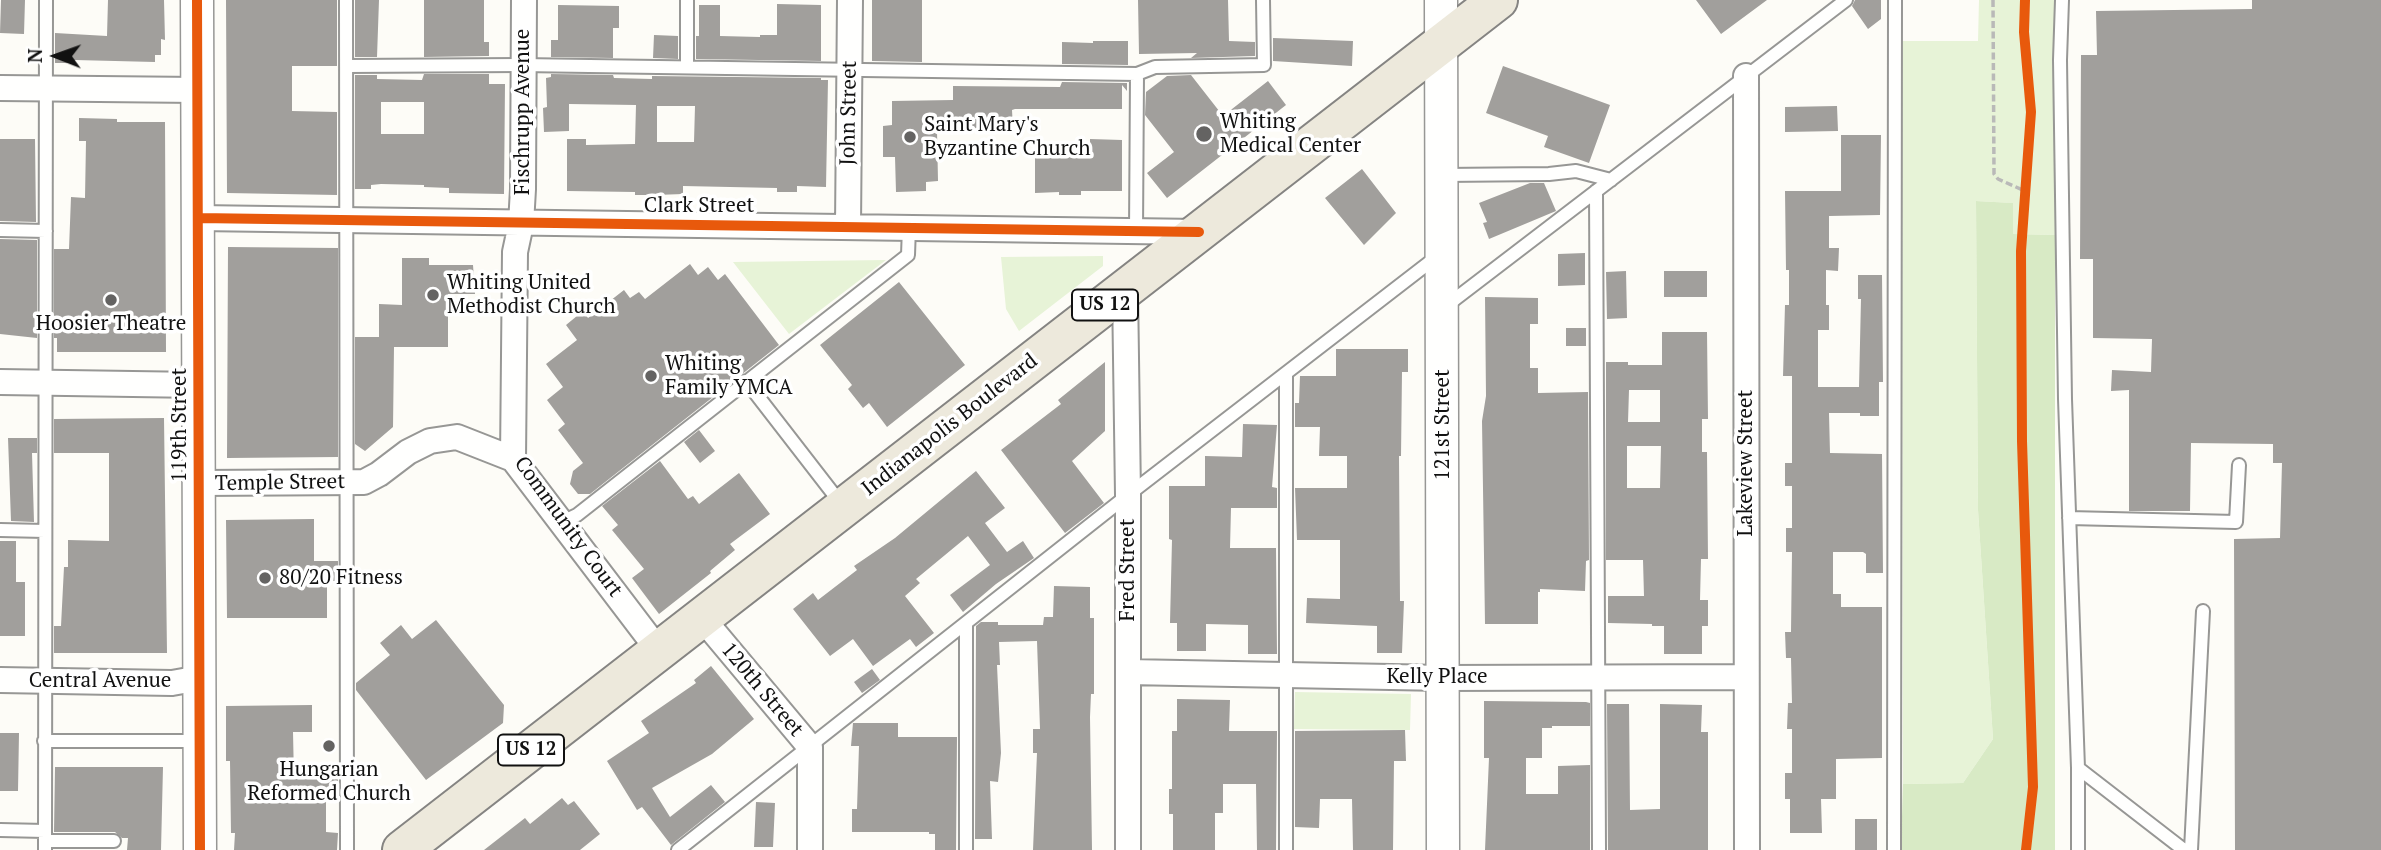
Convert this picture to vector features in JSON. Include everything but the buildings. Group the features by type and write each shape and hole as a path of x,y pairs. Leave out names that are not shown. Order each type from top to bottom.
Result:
{"main road":[{"name":"Indianapolis Boulevard","path":"403,850 1498,0"}],"street":[{"name":"119th Street","path":"198,0 200,850"},
{"name":"Fischrupp Avenue","path":"521,224 524,0"},
{"name":"John Street","path":"848,226 850,0"},
{"name":"121st Street","path":"1441,0 1443,850"},
{"name":"Lakeview Street","path":"1746,76 1746,850"},
{"path":"0,88 198,90"},
{"name":"Clark Street","path":"198,218 1199,232"},
{"name":"Community Court","path":"521,224 515,252 513,459 659,651"},
{"name":"Fred Street","path":"1125,289 1128,850"},
{"path":"0,382 199,385"},
{"name":"Temple Street","path":"199,484 364,482 419,446 430,441 457,437 513,459"},
{"name":"120th Street","path":"702,618 810,747 810,850"},
{"name":"Kelly Place","path":"1128,672 1443,678 1746,677"},
{"name":"Central Avenue","path":"0,680 172,683 200,678"}],"lane":[{"path":"45,841 46,0"},
{"path":"346,0 347,850"},
{"path":"687,0 687,67"},
{"path":"347,66 523,65 1137,75 1155,67 1264,65 1263,0"},
{"path":"1443,308 1846,0"},
{"path":"1894,850 1895,0"},
{"path":"2062,0 2061,114 2069,518 2078,768 2077,850"},
{"path":"1136,233 1137,75"},
{"path":"1443,175 1549,174 1576,170 1611,180"},
{"path":"1597,191 1599,850"},
{"path":"562,522 577,515 908,256 909,227"},
{"path":"0,230 46,231"},
{"path":"678,850 1443,251"},
{"path":"1286,373 1286,850"},
{"path":"746,381 844,508"},
{"path":"2069,518 2236,522 2239,465"},
{"path":"0,530 45,531"},
{"path":"2190,850 2203,611"},
{"path":"966,625 966,850"},
{"path":"44,741 200,741"},
{"path":"2078,768 2185,850"},
{"path":"0,830 45,841 114,841"}],"path":[{"path":"1993,0 1994,174 1998,179 2025,191"}],"green space":[{"path":"1979,0 2055,0 2055,235 2012,234 2012,203 1976,201 1978,510 1993,739 1963,783 1903,784 1902,41 1978,41"},
{"path":"1976,201 2013,203 2013,234 2055,235 2055,850 1901,850 1903,784 1963,783 1993,739 1978,510"},
{"path":"1103,256 1103,266 1019,331 1006,309 1001,257"},
{"path":"886,260 789,334 733,262"},
{"path":"1295,692 1411,694 1410,730 1294,729"}],"cycle path":[{"path":"197,0 200,850"},
{"path":"2025,0 2024,32 2031,112 2021,251 2022,441 2033,787 2026,850"},
{"path":"198,218 1199,232"}],"place":[{"name":"Whiting Medical Center","path":"1204,134"},
{"name":"Saint Mary's Byzantine Church","path":"910,137"},
{"name":"Whiting United Methodist Church","path":"433,295"},
{"name":"Hoosier Theatre","path":"111,300"},
{"name":"Whiting Family YMCA","path":"651,376"},
{"name":"80/20 Fitness","path":"265,578"},
{"name":"Hungarian Reformed Church","path":"329,746"}]}
